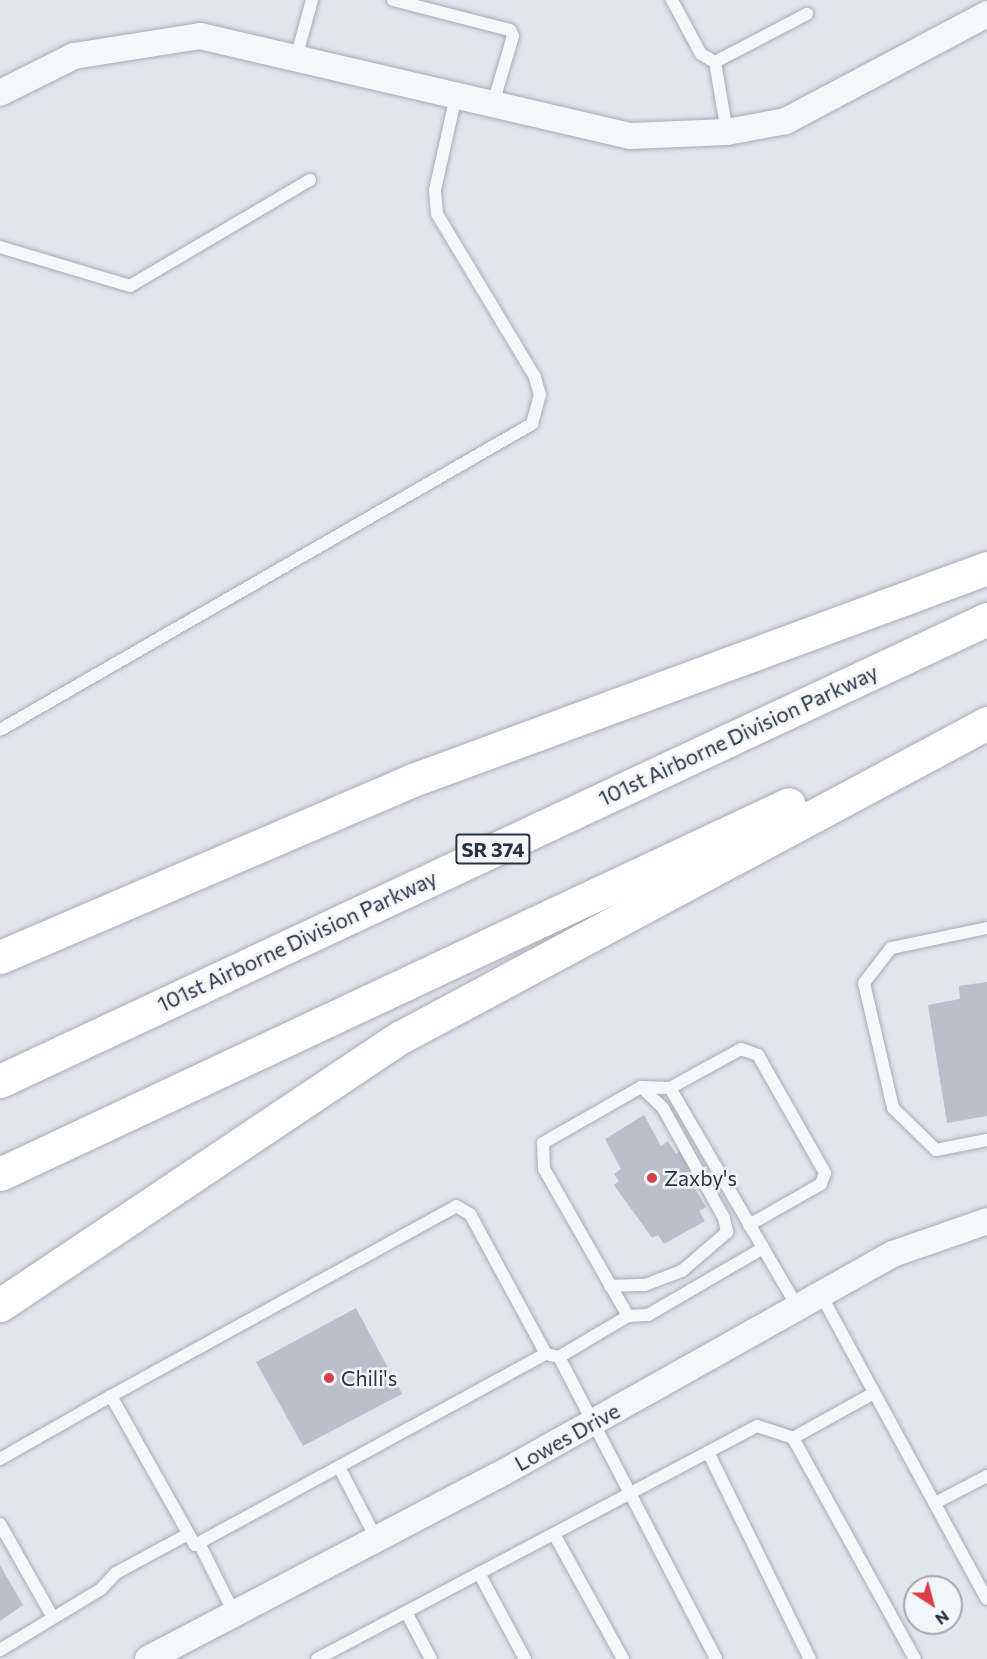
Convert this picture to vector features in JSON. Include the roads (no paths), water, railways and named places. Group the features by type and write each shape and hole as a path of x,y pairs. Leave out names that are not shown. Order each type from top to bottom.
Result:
{"highway":[{"path":"0,957 413,780 987,568"},
{"name":"101st Airborne Division Parkway","path":"0,1081 987,619"},
{"path":"0,1174 987,713"},
{"path":"0,1305 401,1037 987,723"}],"street":[{"path":"0,93 74,56 200,36 630,136 727,132 786,121 987,14"},
{"name":"Lowes Drive","path":"148,1659 233,1611 594,1422 893,1254 987,1221"}],"lane":[{"path":"296,58 312,0"},
{"path":"393,0 510,30 513,36 493,104"},
{"path":"672,0 701,54 715,62"},
{"path":"715,62 807,14"},
{"path":"715,62 727,132"},
{"path":"0,730 532,424 540,395 535,377 437,214 435,190 456,96"},
{"path":"0,247 130,286 310,180"},
{"path":"987,928 891,948 864,983 893,1108 936,1150 987,1140"},
{"path":"628,1316 544,1169 543,1143 641,1087 670,1088 741,1049 758,1056 825,1173 821,1184 749,1225"},
{"path":"610,1286 645,1285 682,1271 727,1232 724,1218 663,1108 641,1087"},
{"path":"670,1088 798,1308"},
{"path":"0,1459 456,1206 470,1214 594,1422 716,1659"},
{"path":"111,1396 195,1545 628,1316 648,1315 763,1248"},
{"path":"821,1295 987,1599"},
{"path":"793,1438 874,1393"},
{"path":"324,1657 757,1426 793,1438 915,1659"},
{"path":"708,1452 810,1659"},
{"path":"339,1467 376,1538"},
{"path":"935,1503 987,1476"},
{"path":"0,1524 52,1616"},
{"path":"554,1533 623,1659"},
{"path":"0,1650 188,1534"},
{"path":"199,1543 233,1611"},
{"path":"479,1573 525,1659"},
{"path":"406,1612 431,1659"}],"place":[{"name":"Zaxby's","path":"652,1178"},
{"name":"Chili's","path":"329,1378"}]}
